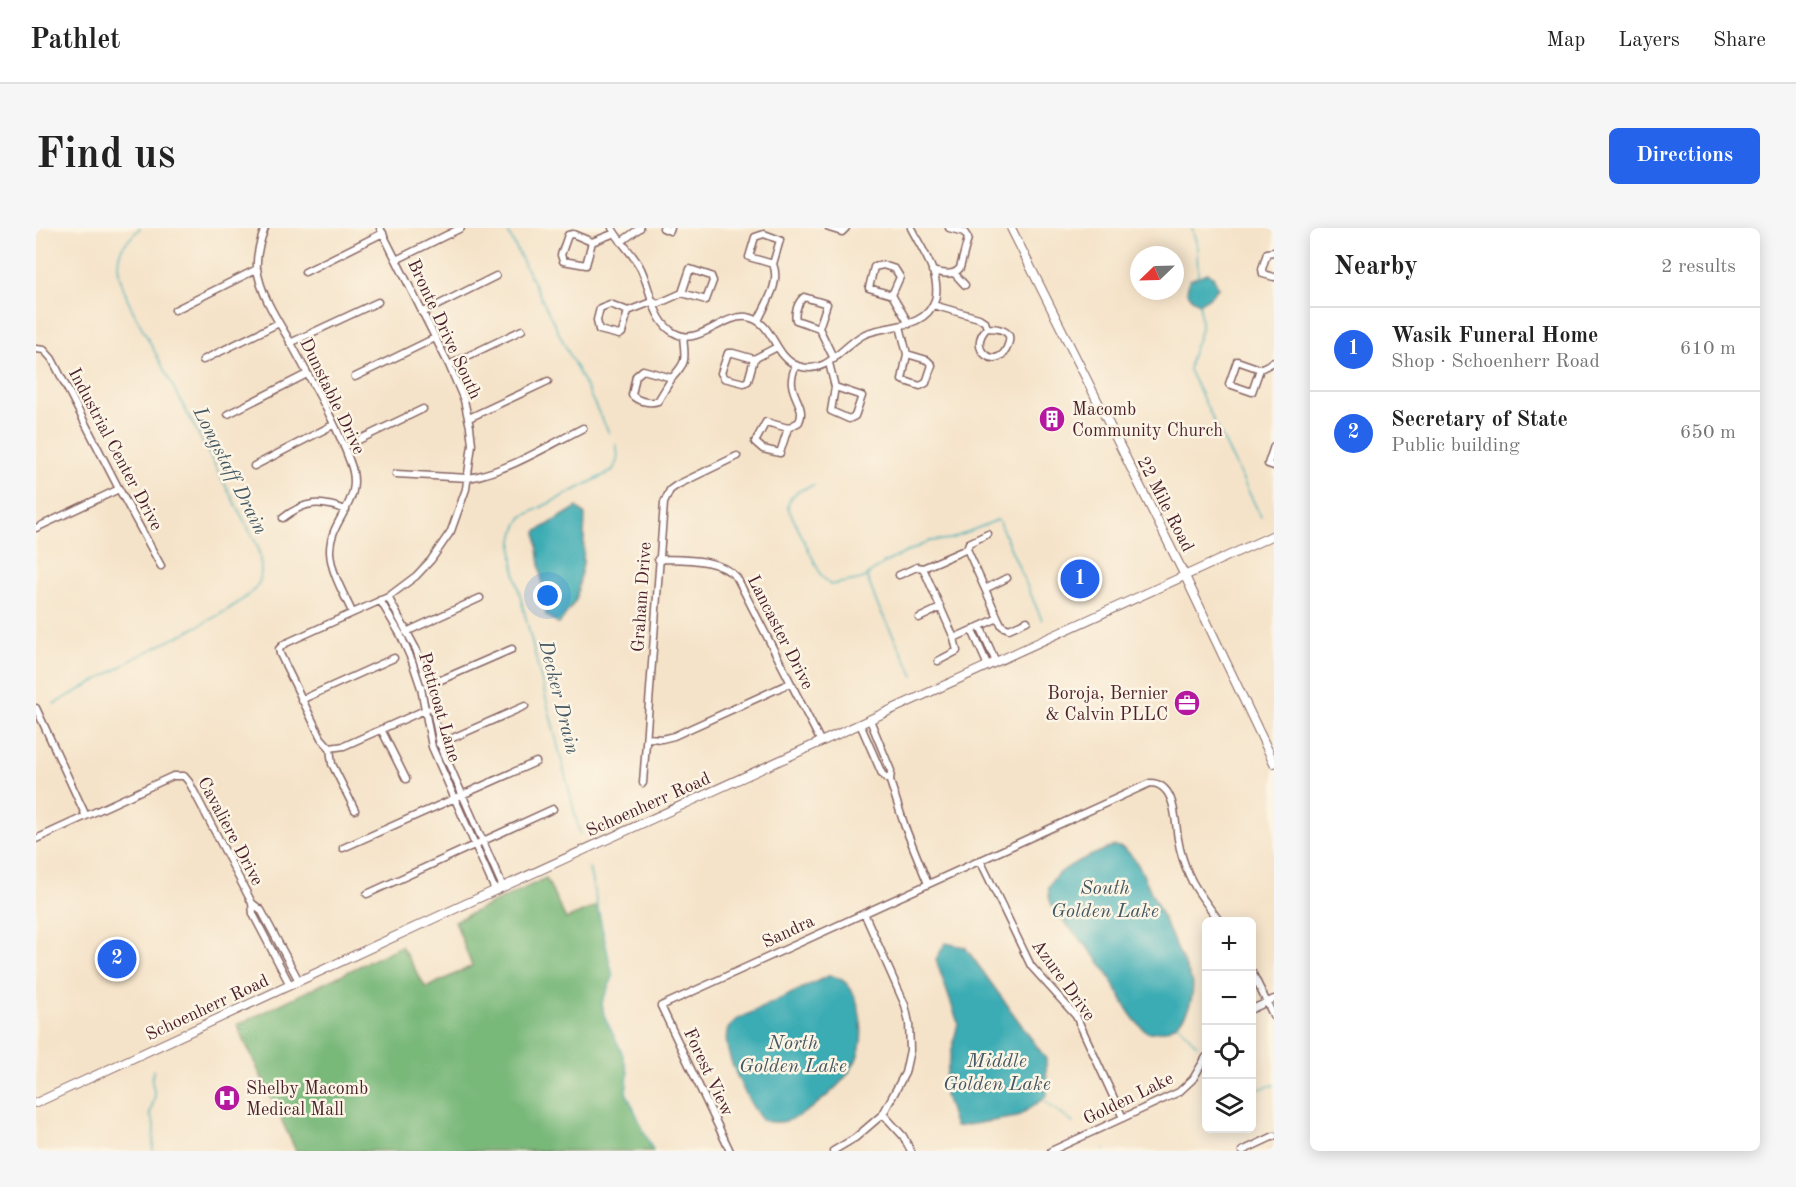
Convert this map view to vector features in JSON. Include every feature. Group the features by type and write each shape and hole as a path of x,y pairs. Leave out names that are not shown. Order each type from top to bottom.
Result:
{"street":[{"name":"Dunstable Drive","path":"265,228 258,248 257,269 268,299 351,462 354,477 353,492 334,532 330,550 335,575 352,612"},
{"path":"396,261 461,228"},
{"path":"621,242 640,228"},
{"path":"663,228 670,231 671,228"},
{"path":"829,228 843,232 846,228"},
{"path":"592,242 573,234 568,235 561,255 563,261 586,265 592,242 614,231 638,262 663,323 669,329 683,336 695,336 737,318 751,318 767,330 784,358 796,365 814,367 832,361 847,346 864,335 909,324 924,316 933,305 936,288 932,271 911,228"},
{"path":"949,228 964,232 968,238 960,268 954,273"},
{"name":"22 Mile Road","path":"1011,228 1185,576 1274,763"},
{"path":"304,272 381,231"},
{"name":"Bronte Drive South","path":"301,700 279,649 284,644 388,597 416,576 440,549 459,513 469,478 472,444 469,418 460,389 381,231"},
{"path":"758,321 776,278 773,264 780,240 764,234 755,237 749,257 773,264"},
{"path":"1274,252 1267,253 1262,269 1263,274 1274,277"},
{"path":"892,296 900,277 895,269 883,265 874,267 869,288 892,296 909,324"},
{"path":"175,310 257,269"},
{"path":"628,311 622,333 619,335 599,330 597,320 600,308 610,304 628,311 682,293 706,300 713,281 711,276 690,269 682,293"},
{"path":"932,271 954,273 965,285"},
{"path":"422,313 496,276"},
{"path":"819,328 796,321 798,304 804,297 827,304 819,328 832,361 835,387 831,411 849,419 855,417 862,396 835,387"},
{"path":"290,343 378,302"},
{"path":"933,305 979,318 987,328"},
{"path":"203,360 279,322"},
{"path":"900,326 907,354 902,380 920,386 926,383 932,365 927,360 907,354"},
{"path":"987,328 1006,332 1009,335 1010,341 1005,354 1001,357 983,355 980,350 984,330 987,328"},
{"path":"449,365 522,330"},
{"path":"672,378 643,370 636,376 632,395 634,398 651,403 658,402 672,378 685,363 683,336"},
{"path":"355,377 435,338"},
{"path":"754,359 733,352 728,353 722,373 724,378 744,384 754,359 777,347"},
{"name":"Industrial Center Drive","path":"38,349 48,353 52,359 161,566"},
{"path":"1260,369 1237,361 1229,384 1252,392 1260,369 1274,362"},
{"path":"788,429 766,422 755,442 763,449 780,453 788,429 800,422 802,415 792,387 792,376 796,365"},
{"path":"228,414 307,374"},
{"path":"469,418 548,381"},
{"path":"344,447 423,409"},
{"path":"254,466 333,425"},
{"path":"396,474 469,478 517,462 583,428"},
{"path":"1274,446 1268,464 1274,466"},
{"name":"Graham Drive","path":"643,783 658,559 665,498 670,490 681,482 737,456"},
{"path":"36,528 119,489"},
{"path":"283,518 294,510 317,503 346,510"},
{"path":"988,534 969,543 967,549 1002,626 1009,629 1027,621"},
{"name":"Schoenherr Road","path":"36,1103 1274,535"},
{"path":"899,575 917,567 923,568 967,549"},
{"name":"Lancaster Drive","path":"658,559 709,563 725,567 734,574 820,742"},
{"path":"923,568 958,647 957,651 938,661"},
{"path":"985,589 1007,578"},
{"name":"Petticoat Lane","path":"388,597 417,649 428,685 440,744 483,842 499,889"},
{"path":"400,634 480,598"},
{"name":"Petticoat Lane","path":"380,600 400,634 412,661 421,688 432,747 475,846 499,889"},
{"path":"919,618 940,608"},
{"path":"954,638 998,618"},
{"path":"980,626 996,662"},
{"path":"972,630 988,666"},
{"path":"421,688 512,649"},
{"path":"355,810 332,764 330,748 321,738 301,700 394,658"},
{"path":"647,738 674,736 790,683"},
{"path":"432,747 525,706"},
{"path":"330,748 344,746 433,707"},
{"path":"36,708 86,816 36,839"},
{"path":"870,720 891,771 890,781 905,827 928,884"},
{"path":"860,724 882,774 890,781"},
{"path":"381,729 406,779"},
{"path":"343,848 536,762"},
{"name":"Cavaliere Drive","path":"86,816 173,776 181,775 189,782 252,903 253,914 290,985"},
{"path":"980,860 1150,783 1158,784 1167,792 1173,805 1179,846 1188,874 1217,917"},
{"path":"368,894 553,809"},
{"name":"Sandra","path":"661,1006 980,860"},
{"name":"Azure Drive","path":"980,860 1031,966 1076,1016 1123,1118"},
{"name":"Cavaliere Drive","path":"252,903 261,910 299,981"},
{"path":"833,1151 855,1138 883,1114 901,1082 908,1062 910,1041 905,1005 864,913"},
{"path":"1256,979 1271,1001 1274,1016"},
{"path":"1256,1008 1271,1001"},
{"name":"Forest View","path":"661,1006 730,1151"},
{"name":"Golden Lake","path":"1051,1151 1179,1092 1193,1079 1202,1064"},
{"path":"883,1114 900,1132 911,1151"},
{"path":"1242,1151 1274,1136"}],"green space":[{"path":"546,878 566,919 597,906 613,977 602,1002 604,1016 621,1050 628,1073 626,1092 653,1151 296,1151 237,1025 401,946 426,988 472,966 455,921"}],"water":[{"path":"1207,273 1213,276 1218,288 1200,303 1193,300 1187,291 1189,280"},
{"path":"577,507 585,515 583,563 576,600 559,624 546,615 536,532"},
{"name":"South Golden Lake","path":"1114,846 1126,850 1140,868 1193,983 1190,1003 1182,1019 1175,1025 1158,1032 1147,1032 1140,1026 1128,1011 1104,968 1056,913 1049,898 1049,887 1059,873 1077,862"},
{"name":"Middle Golden Lake","path":"945,943 965,947 1046,1059 1047,1096 1017,1117 955,1127 943,1089 958,1023 936,960"},
{"name":"North Golden Lake","path":"828,976 845,982 855,997 862,1032 856,1060 839,1084 807,1111 782,1122 762,1120 737,1076 728,1049 726,1038 728,1029 738,1019"}],"waterway":[{"name":"Longstaff Drain","path":"54,704 235,605 257,586 261,572 257,545 131,307 123,286 118,264 121,250 140,228"},
{"name":"Decker Drain","path":"506,228 609,433"},
{"path":"1192,228 1197,246 1198,277"},
{"path":"1200,303 1201,329 1189,370 1261,517"},
{"name":"Decker Drain","path":"580,834 517,583 513,541 522,517 612,471 616,465 616,445"},
{"path":"814,485 800,490 793,496 788,508 821,575 830,585 862,579 884,563 930,541 951,539 997,520 1042,620"},
{"path":"867,577 877,604 914,676"},
{"name":"Decker Drain","path":"589,868 613,977 602,1003 604,1016 621,1050 628,1073 626,1092 653,1151"},
{"path":"1177,1023 1197,1045"},
{"name":"Longstaff Drain","path":"153,1070 152,1082 155,1096 150,1114 154,1125 153,1151"},
{"path":"1256,1088 1274,1085"},
{"path":"1043,1100 1073,1123"}],"place":[{"name":"Macomb Community Church","path":"1052,419"},
{"name":"Wasik Funeral Home","path":"1080,579"},
{"name":"Boroja, Bernier & Calvin PLLC","path":"1187,703"},
{"name":"Secretary of State","path":"117,959"},
{"name":"Shelby Macomb Medical Mall","path":"227,1098"}]}
